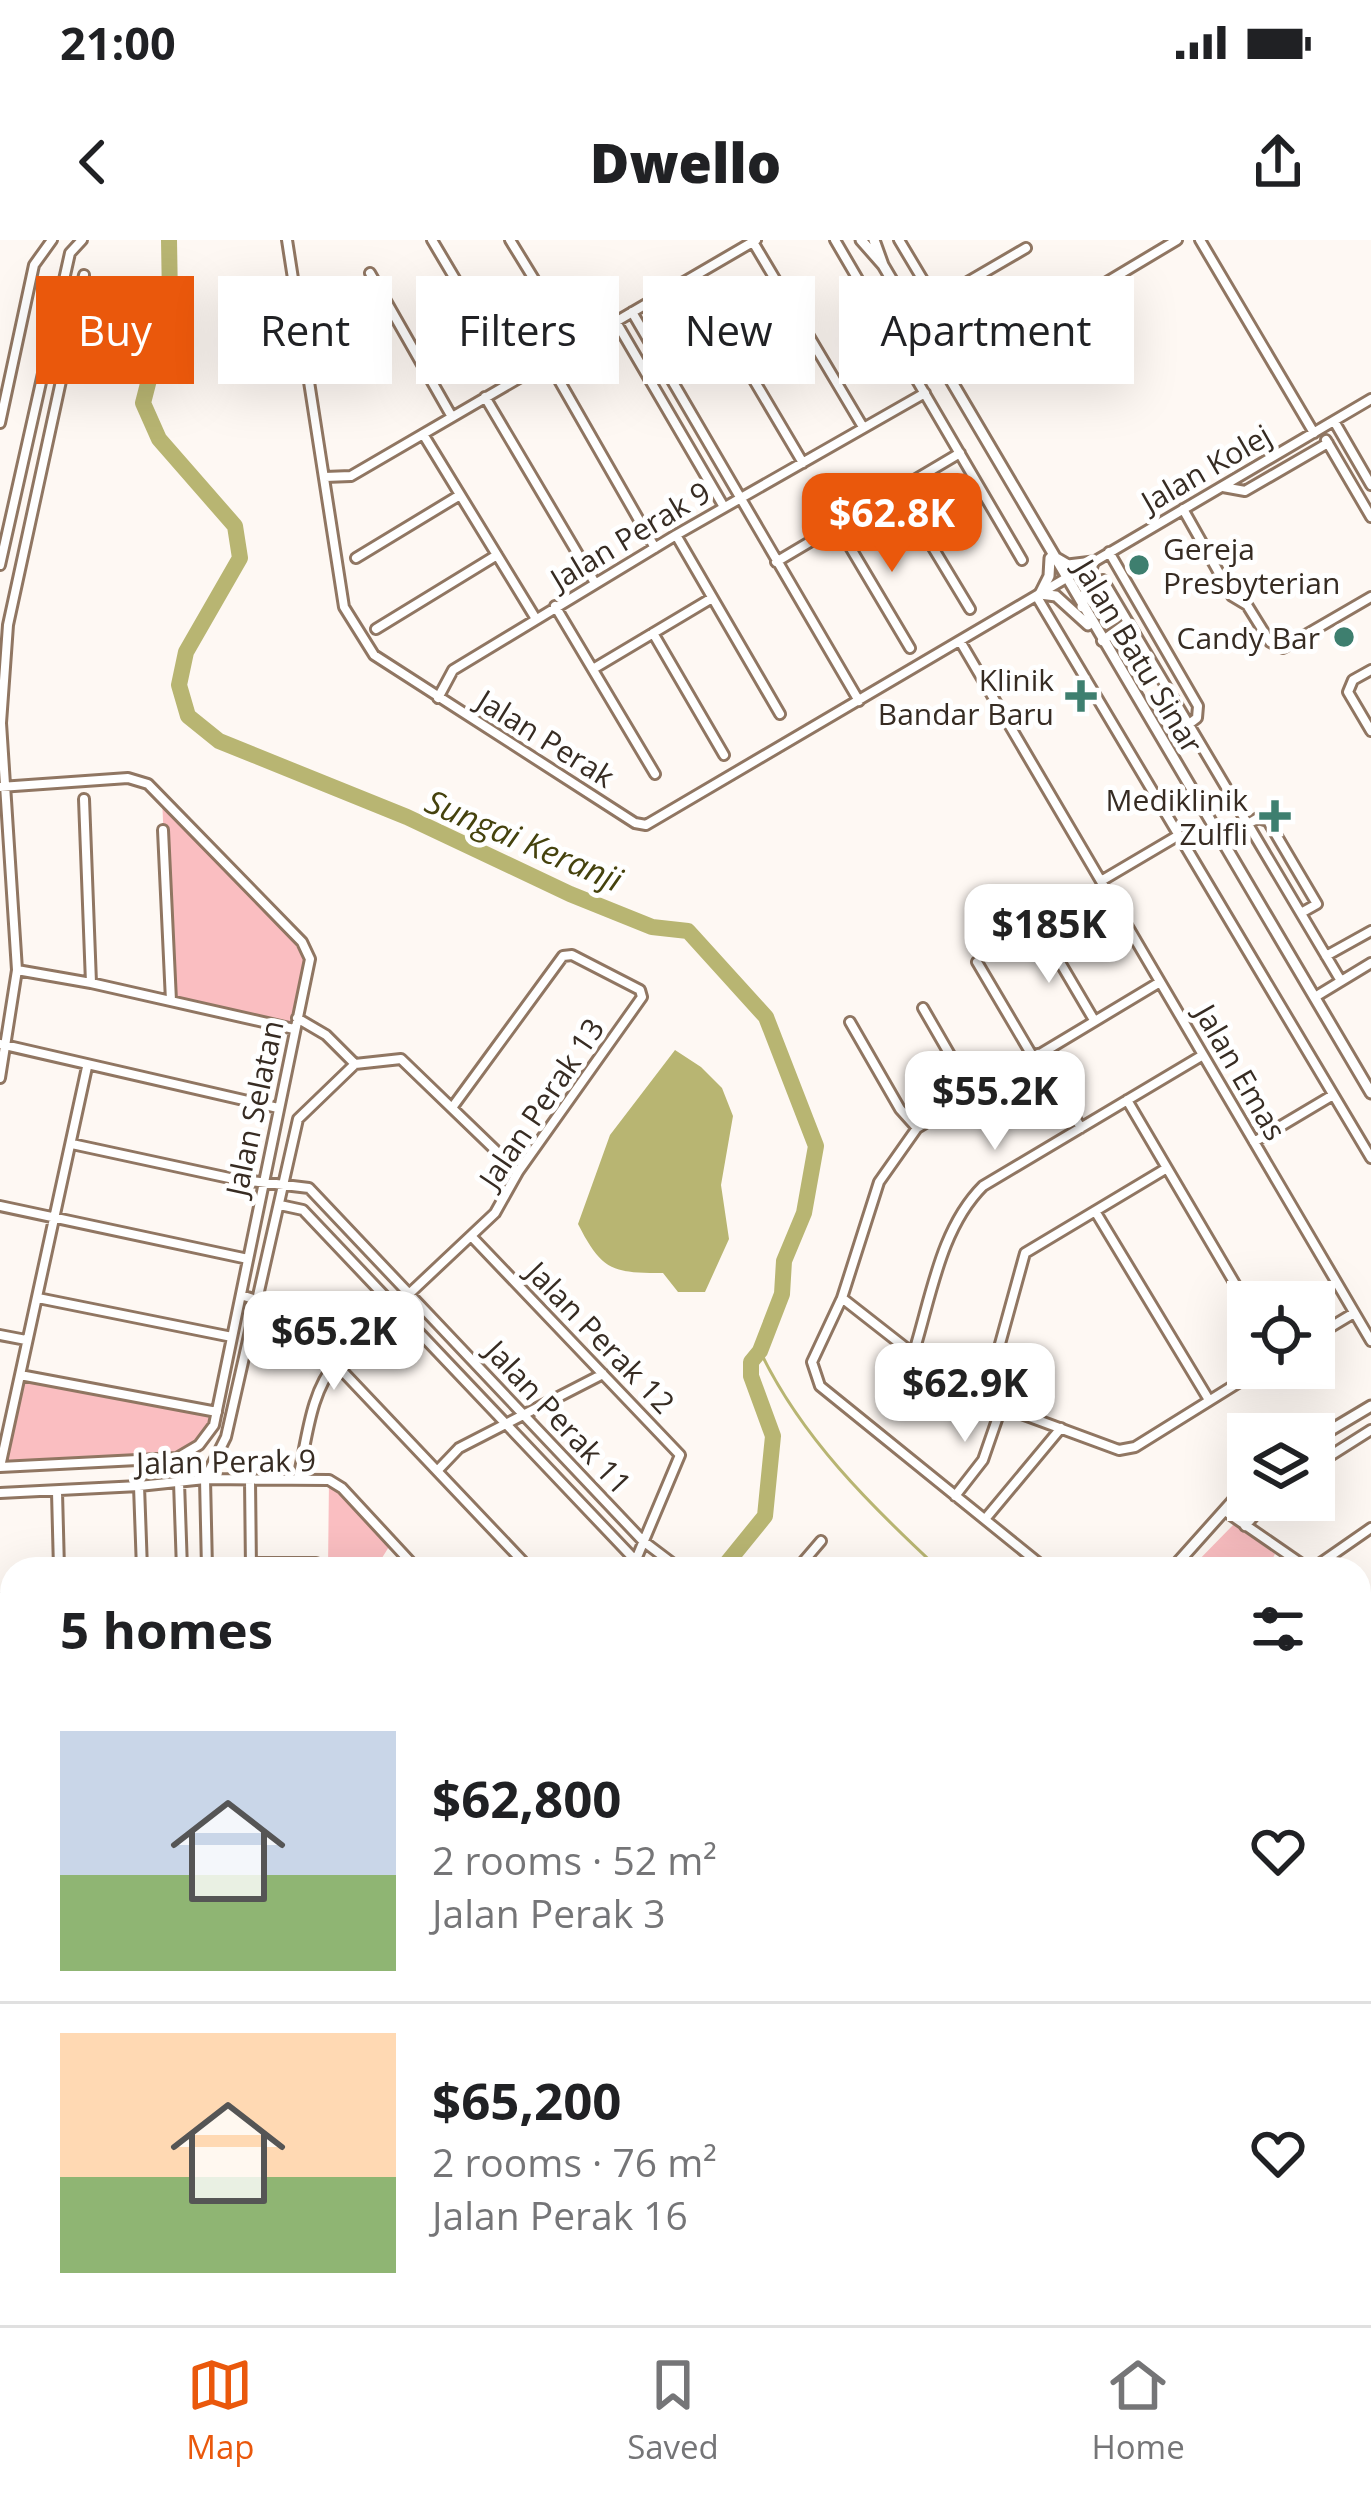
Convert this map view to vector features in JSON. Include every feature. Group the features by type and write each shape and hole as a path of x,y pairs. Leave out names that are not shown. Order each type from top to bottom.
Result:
{"street":[{"path":"0,423 34,265 52,240"},
{"path":"0,565 70,253 82,240"},
{"name":"Jalan Perak","path":"286,240 344,607 355,629 374,655 635,823 646,825 1065,579"},
{"path":"432,240 453,276"},
{"path":"510,240 532,276"},
{"path":"727,240 734,253"},
{"path":"835,240 1022,560"},
{"path":"862,240 883,265"},
{"name":"Jalan Batu Sinar","path":"874,240 889,276"},
{"path":"1117,276 1177,240"},
{"path":"1200,240 1371,517"},
{"path":"694,276 755,241 863,428"},
{"path":"901,241 920,276"},
{"path":"978,276 1027,248"},
{"path":"370,273 452,416"},
{"path":"0,1078 17,970 2,787 8,625 84,275"},
{"path":"619,320 643,306"},
{"path":"632,312 859,700"},
{"path":"619,327 724,507"},
{"path":"325,477 351,476 508,384"},
{"path":"561,384 656,548"},
{"path":"756,384 803,464"},
{"name":"Jalan Batu Sinar","path":"952,384 1371,1093"},
{"name":"Jalan Perak 9","path":"438,698 453,670 925,393"},
{"path":"485,398 595,583"},
{"name":"Jalan Kolej","path":"1065,579 1371,399"},
{"path":"1334,422 1371,485"},
{"path":"1222,487 1245,491 1340,431"},
{"path":"423,434 536,619"},
{"path":"776,562 960,452"},
{"path":"898,488 970,608"},
{"path":"356,559 460,495"},
{"path":"1183,509 1232,596 1247,605 1270,642 1283,648 1371,596"},
{"path":"837,524 910,648"},
{"path":"676,535 780,714"},
{"name":"Jalan Batu Sinar","path":"1109,552 1198,706 1197,718 1189,724 1341,981"},
{"path":"1050,553 1068,565 1093,562 1082,607"},
{"path":"1038,596 1049,576 1050,553"},
{"path":"376,629 497,555"},
{"path":"1103,580 1189,724"},
{"path":"1038,596 1056,596 1100,637 1128,622"},
{"path":"1038,596 1371,1158"},
{"path":"593,669 712,598"},
{"path":"556,606 655,773"},
{"path":"653,633 724,755"},
{"name":"Jalan Emas","path":"960,641 1371,1341"},
{"path":"1371,670 1354,680 1348,692 1371,731"},
{"name":"Jalan Selatan","path":"0,1467 176,1458 199,1445 214,1425 310,959 302,942 148,784 128,778 2,787"},
{"path":"84,799 91,983"},
{"path":"1248,824 1258,818 1268,821 1317,904 1301,913"},
{"path":"163,830 171,1001"},
{"path":"1101,881 1179,835"},
{"path":"1041,929 1094,1020"},
{"path":"1327,956 1371,931"},
{"name":"Jalan Perak 13","path":"410,1294 496,1214 518,1172 642,997 640,990 567,954 454,1106"},
{"path":"977,962 1081,1128"},
{"path":"1315,997 1371,963"},
{"path":"17,970 294,1029"},
{"path":"1032,1557 814,1378 812,1362 842,1298 878,1182 917,1128 1160,982"},
{"path":"923,1009 972,1093"},
{"path":"297,1018 326,1035 355,1064"},
{"path":"850,1022 900,1108 917,1128"},
{"path":"3,1045 278,1108"},
{"path":"914,1355 958,1212 983,1186 1203,1054"},
{"path":"207,1557 205,1479 226,1437 298,1119 355,1064 401,1059 518,1172"},
{"path":"0,1467 88,1067"},
{"path":"1254,1142 1333,1095"},
{"path":"1127,1100 1233,1281"},
{"path":"72,1144 234,1179 285,1184"},
{"path":"984,1402 1025,1253 1167,1168"},
{"name":"Jalan Perak 11","path":"285,1184 309,1188 644,1541 665,1557"},
{"name":"Jalan Perak 11","path":"280,1205 303,1210 627,1557"},
{"path":"0,1206 248,1259"},
{"path":"1095,1211 1209,1400"},
{"name":"Jalan Perak 12","path":"472,1237 680,1455 644,1541"},
{"path":"241,1294 281,1308 519,1557"},
{"path":"38,1298 232,1337"},
{"path":"842,1298 962,1392 1126,1451 1227,1389"},
{"path":"1335,1324 1354,1313"},
{"path":"0,1335 26,1340"},
{"path":"298,1478 324,1376 336,1363"},
{"path":"438,1470 459,1448 603,1374"},
{"path":"20,1375 217,1412"},
{"path":"1335,1428 1371,1407"},
{"path":"955,1496 983,1460 1001,1408"},
{"path":"986,1518 1060,1428"},
{"path":"1335,1453 1371,1430"},
{"name":"Jalan Perak 9","path":"0,1493 205,1479 329,1480 406,1557"},
{"path":"250,1480 251,1557"},
{"path":"179,1482 182,1557"},
{"path":"139,1486 142,1557"},
{"path":"57,1492 59,1557"},
{"path":"1183,1557 1227,1509"},
{"path":"1225,1511 1293,1557"},
{"path":"1245,1526 1249,1521"},
{"path":"1329,1557 1371,1528"},
{"path":"637,1557 644,1541"},
{"path":"807,1557 821,1541"}],"shaded area":[{"path":"162,798 302,942 310,959 294,1029 171,1001"},
{"path":"675,1050 722,1088 733,1116 721,1185 729,1239 705,1292 678,1292 663,1273 610,1266 594,1251 578,1224 610,1135"},
{"path":"20,1375 217,1412 199,1445 177,1458 0,1467"},
{"path":"329,1480 392,1542 383,1557 328,1557"},
{"path":"1234,1524 1275,1554 1273,1557 1202,1557"}],"waterway":[{"name":"Sungai Keranji","path":"169,240 170,299 178,342 151,372 143,403 159,439 235,526 240,558 186,652 179,685 188,716 219,741 407,817 570,894 652,927 688,931 766,1017 816,1146 804,1213 784,1261 782,1294 760,1351 751,1362 751,1376 773,1436 765,1516 732,1557"},
{"path":"760,1351 816,1441 927,1557"}],"place":[{"name":"Gereja Presbyterian","path":"1139,565"},
{"name":"Candy Bar","path":"1344,637"},
{"name":"Klinik Bandar Baru","path":"1081,696"},
{"name":"Mediklinik Zulfli","path":"1275,816"}]}
